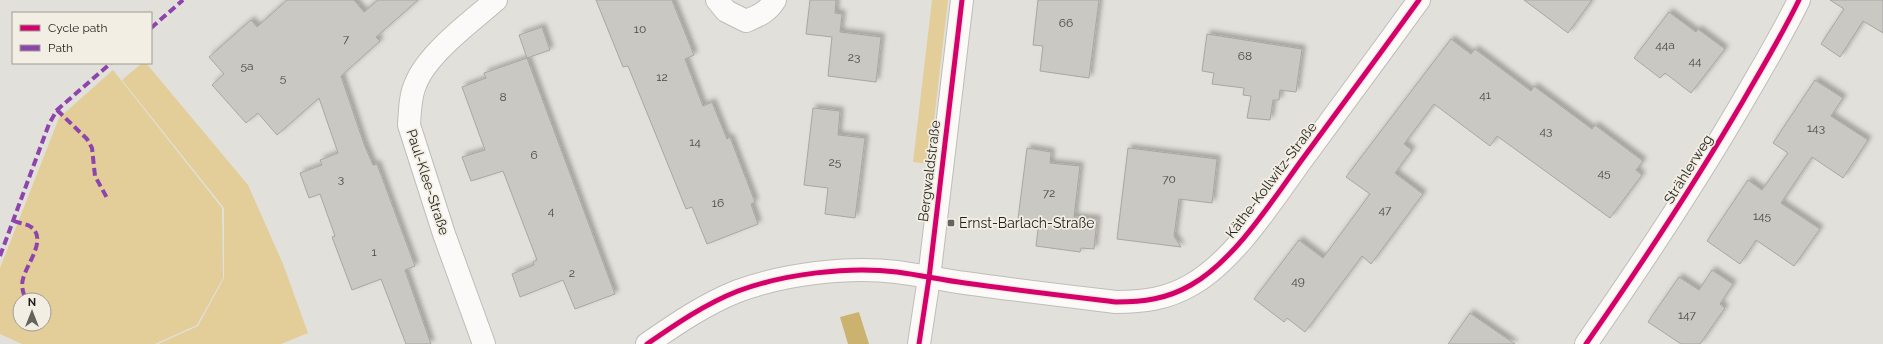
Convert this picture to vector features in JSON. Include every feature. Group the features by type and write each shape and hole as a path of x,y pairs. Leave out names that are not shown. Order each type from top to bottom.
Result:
{"street":[{"name":"Paul-Klee-Straße","path":"484,344 444,234 409,125 410,108 416,82 432,58 496,0"},
{"path":"717,0 726,11 746,21 771,8 775,0"},
{"name":"Bergwaldstraße","path":"919,344 929,278 962,0"},
{"name":"Käthe-Kollwitz-Straße","path":"929,278 1116,302 1139,302 1165,298 1192,285 1216,267 1252,228 1419,0"},
{"name":"Strählerweg","path":"1586,344 1636,272 1706,164 1783,31 1799,0"},
{"path":"647,344 680,321 710,304 738,291 767,282 808,274 853,271 896,272 929,278"}],"shaded area":[{"path":"932,0 948,0 929,164 913,162"},
{"path":"141,64 147,64 248,185 283,264 308,333 281,344 158,344 198,326 224,278 224,208 122,80"},
{"path":"113,70 222,208 223,278 197,325 155,344 22,344 0,334 0,268 59,118"},
{"path":"859,312 869,344 848,344 840,317"}],"building":[{"path":"287,0 354,0 364,12 378,0 418,0 376,37 380,41 341,76 364,144 373,165 377,164 415,266 405,270 431,344 406,344 381,279 352,290 332,237 335,236 320,194 309,198 300,173 322,165 320,160 338,153 319,98 277,135 258,113 246,123 212,85 224,74 209,57 251,20 257,27"},
{"path":"596,0 672,0 694,55 685,59 703,106 712,102 727,139 730,137 755,202 751,204 758,224 707,244 692,207 686,209 628,66 623,67"},
{"path":"810,0 836,0 835,13 842,14 840,32 881,37 876,82 828,76 832,37 806,34"},
{"path":"1038,0 1099,0 1089,78 1040,71 1043,46 1033,45"},
{"path":"1524,0 1592,0 1568,33"},
{"path":"1830,0 1883,0 1883,33 1863,21 1840,57 1821,44 1844,9"},
{"path":"1669,12 1696,32 1698,29 1725,49 1691,93 1665,73 1660,78 1634,58"},
{"path":"542,27 550,50 527,58 519,35"},
{"path":"1207,34 1302,49 1296,92 1280,90 1279,100 1273,100 1270,120 1247,118 1251,96 1243,95 1244,88 1212,84 1214,73 1202,71"},
{"path":"1451,39 1471,54 1475,49 1531,91 1534,86 1592,129 1595,125 1643,161 1636,170 1642,175 1610,218 1497,136 1490,146 1434,104 1404,144 1412,150 1395,173 1423,194 1371,264 1362,256 1305,332 1287,318 1284,322 1254,299 1299,240 1323,258 1370,194 1346,177"},
{"path":"527,58 615,294 575,309 563,280 520,297 512,274 534,265 533,262 537,260 503,171 471,181 462,157 485,150 462,87 486,78 484,73"},
{"path":"1815,80 1843,98 1831,116 1868,140 1843,178 1812,157 1781,203 1820,229 1794,266 1756,240 1740,264 1707,241 1748,180 1762,190 1788,153 1773,143"},
{"path":"813,108 840,111 838,135 865,138 855,218 825,214 828,188 804,185"},
{"path":"1027,148 1051,152 1050,163 1080,166 1074,217 1097,219 1094,249 1081,248 1080,252 1036,246 1039,222 1018,219"},
{"path":"1128,148 1217,159 1212,203 1179,199 1174,236 1181,247 1117,239"},
{"path":"1712,270 1733,284 1720,304 1725,308 1700,344 1681,344 1648,322 1679,277 1699,290"},
{"path":"1470,313 1515,344 1448,344"}],"marked path":[{"path":"152,27 183,0"},
{"path":"0,256 49,124 57,110 110,64"},
{"path":"57,110 87,139 92,148 95,176 107,198"},
{"path":"14,221 31,227 36,232 37,238 37,245 22,282 23,292"}],"cycle path":[{"path":"919,344 929,278 962,0"},
{"path":"647,344 702,308 726,296 775,280 816,273 878,270 984,286 1116,302 1155,299 1182,290 1207,274 1222,261 1251,229 1419,0"},
{"path":"1586,344 1647,255 1706,163 1765,64 1799,0"}],"place":[{"name":"Ernst-Barlach-Straße","path":"951,223"}]}
